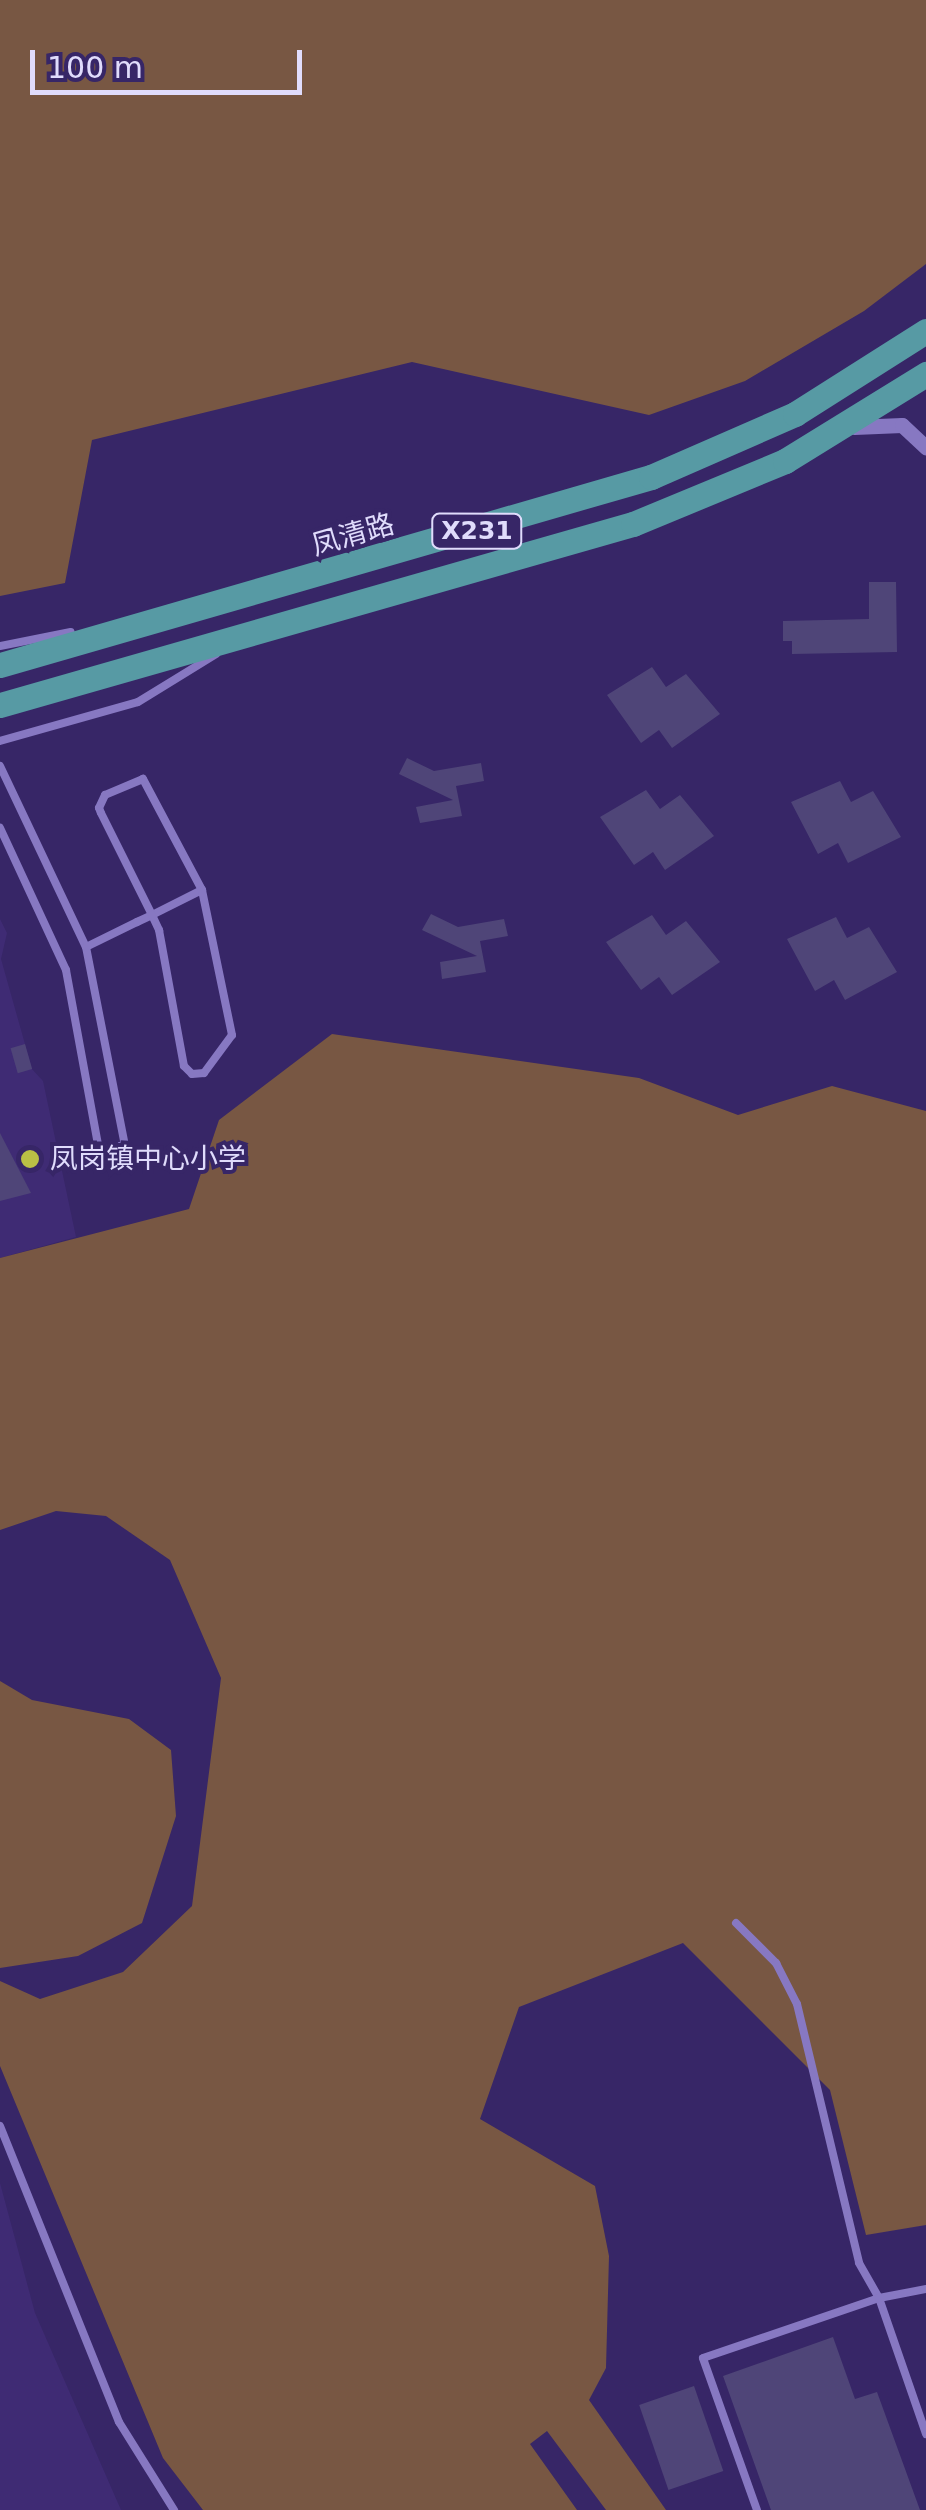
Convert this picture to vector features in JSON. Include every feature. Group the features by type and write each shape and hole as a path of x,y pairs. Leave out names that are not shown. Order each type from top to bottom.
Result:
{"main road":[{"name":"凤清路","path":"0,665 680,466 795,414 926,331"},
{"name":"X231","path":"0,705 632,524 755,475 840,430 926,374"}],"street":[{"path":"840,430 902,425 926,447"}],"lane":[{"path":"0,646 208,607"},
{"path":"0,741 149,697 240,637"},
{"path":"0,766 86,948 125,1145 99,1150 66,970 0,828"},
{"path":"134,780 150,784 202,890 232,1035 198,1075 184,1066 152,915 99,808 105,795 134,780"},
{"path":"86,948 202,890"},
{"path":"736,1923 776,1962 793,1993 821,2086 858,2263 879,2298 926,2434"},
{"path":"0,2126 120,2422 174,2510"},
{"path":"756,2510 704,2358 879,2298 926,2289"}],"shaded area":[{"path":"0,0 926,0 926,264 864,311 745,381 649,415 412,362 92,440 65,583 0,596"},
{"name":"凤岗镇中心小学","path":"0,919 7,933 1,959 32,1069 43,1081 76,1237 0,1258"},
{"path":"332,1034 639,1078 738,1115 832,1086 926,1111 926,2225 866,2235 830,2090 683,1943 519,2007 480,2119 595,2186 609,2256 606,2368 589,2400 666,2510 606,2510 547,2431 530,2444 577,2510 203,2510 163,2458 0,2066 0,1981 40,1999 123,1972 192,1906 221,1678 170,1560 106,1516 56,1511 0,1530 0,1258 189,1209 219,1120"},
{"path":"0,1681 32,1700 129,1719 171,1750 176,1816 142,1923 78,1956 0,1968"},
{"path":"0,2183 35,2313 121,2510 0,2510"}],"building":[{"path":"869,582 896,582 897,652 792,654 792,641 783,641 783,621 869,619"},
{"path":"652,667 666,687 686,674 720,714 672,748 659,730 641,743 607,695"},
{"path":"407,758 434,771 481,763 484,781 456,786 462,816 420,823 416,807 453,800 399,774"},
{"path":"840,781 851,802 873,791 901,837 848,863 838,843 818,854 791,802"},
{"path":"646,790 660,809 680,795 714,836 665,870 653,852 634,865 600,817"},
{"path":"431,914 458,927 504,919 508,936 480,941 486,972 442,979 440,962 477,956 422,930"},
{"path":"652,915 666,935 686,921 720,962 672,995 659,977 641,990 606,942"},
{"path":"836,917 847,938 869,927 897,972 845,1000 834,980 815,991 787,939"},
{"path":"25,1044 32,1069 18,1073 11,1048"},
{"path":"0,1133 31,1193 0,1201"},
{"path":"833,2337 855,2399 877,2392 920,2510 771,2510 723,2376"},
{"path":"694,2386 723,2471 668,2490 639,2405"}],"place":[{"name":"凤岗镇中心小学","path":"30,1159"}]}
